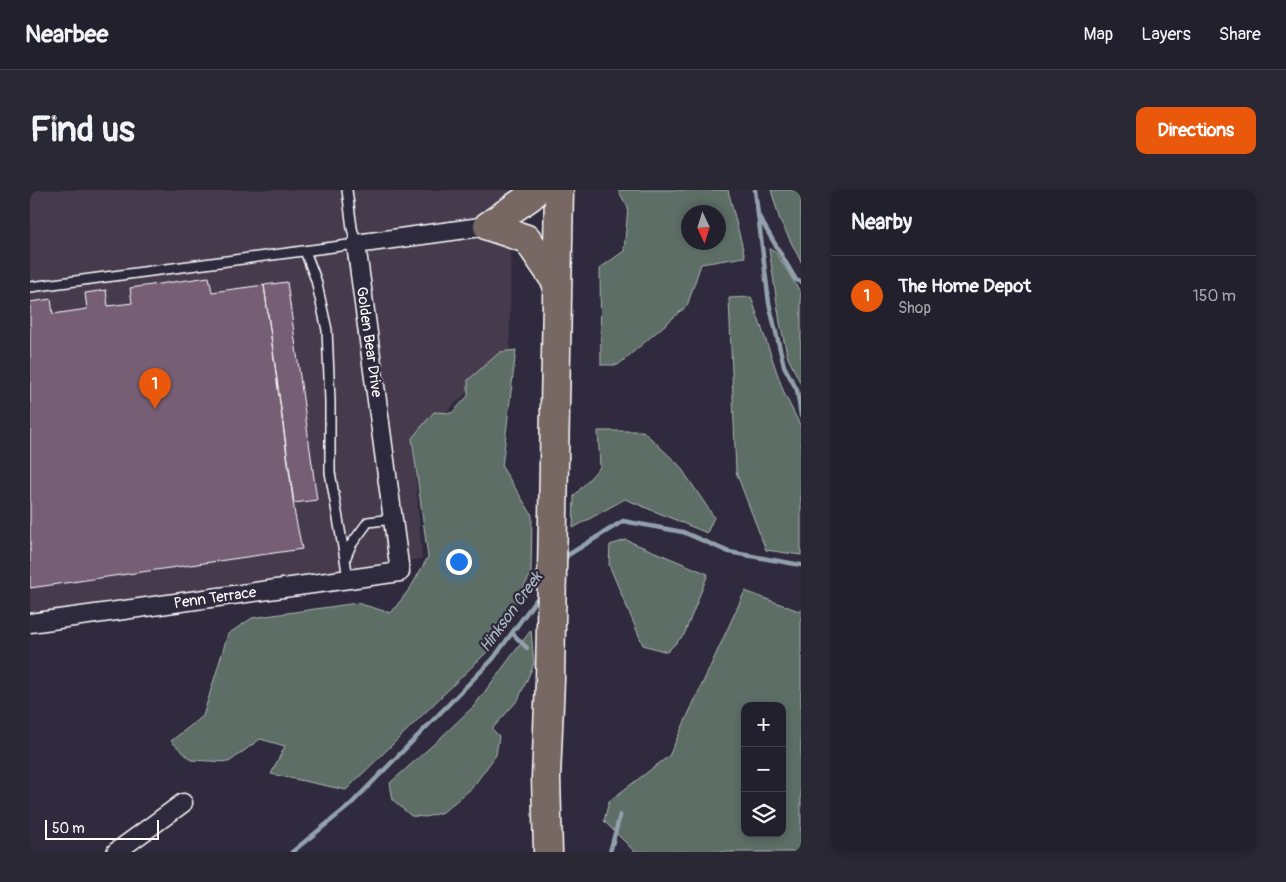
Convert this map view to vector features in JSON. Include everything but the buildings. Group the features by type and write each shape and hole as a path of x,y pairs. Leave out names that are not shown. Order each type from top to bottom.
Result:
{"highway":[{"path":"488,226 531,196 536,190"},
{"path":"548,852 546,778 550,680 559,190"},
{"path":"488,226 527,239 557,283"},
{"path":"533,852 546,778"}],"street":[{"path":"356,244 488,226"},
{"name":"Golden Bear Drive","path":"356,244 400,572"},
{"name":"Penn Terrace","path":"30,624 400,572"},
{"path":"116,852 183,803"}],"lane":[{"path":"30,287 356,244 347,190"},
{"path":"305,251 316,280 327,330 330,472 348,579"},
{"path":"345,559 351,544 368,522 393,519"}],"shaded area":[{"path":"30,190 510,190 510,351 413,444 422,559 30,613"}],"green space":[{"path":"618,190 728,190 745,257 701,264 687,306 618,365 601,365 600,268 624,251 628,208"},
{"path":"771,190 801,190 801,262 780,220"},
{"path":"769,249 775,251 801,293 801,384 788,358 780,323"},
{"path":"751,297 784,393 801,427 801,555 766,550 736,472 729,298"},
{"path":"516,350 502,467 532,515 531,574 490,649 346,790 271,774 285,746 260,739 229,762 191,760 171,741 203,716 228,634 252,618 357,603 391,613 411,587 428,557 412,438 434,412 452,413 468,396 468,380 500,352"},
{"path":"598,431 643,431 679,465 714,517 707,533 625,499 573,528 574,496 600,467"},
{"path":"626,540 708,574 684,635 667,652 643,645 609,565 610,545"},
{"path":"745,591 799,611 801,609 801,852 635,852 604,821 609,801 669,756"},
{"path":"531,630 534,664 518,700 492,729 499,736 496,755 472,788 443,812 426,817 411,816 393,800 390,783 474,706"}],"waterway":[{"name":"Hinkson Creek","path":"755,190 769,303 784,366 797,390 801,416"},
{"path":"758,215 796,280 801,282"},
{"name":"Hinkson Creek","path":"563,562 568,555 623,521 683,532 729,552 801,565"},
{"name":"Hinkson Creek","path":"292,852 350,805 493,659 541,593"},
{"path":"512,633 527,648"},
{"path":"610,852 620,815"}],"place":[{"name":"The Home Depot","path":"155,409"}]}
